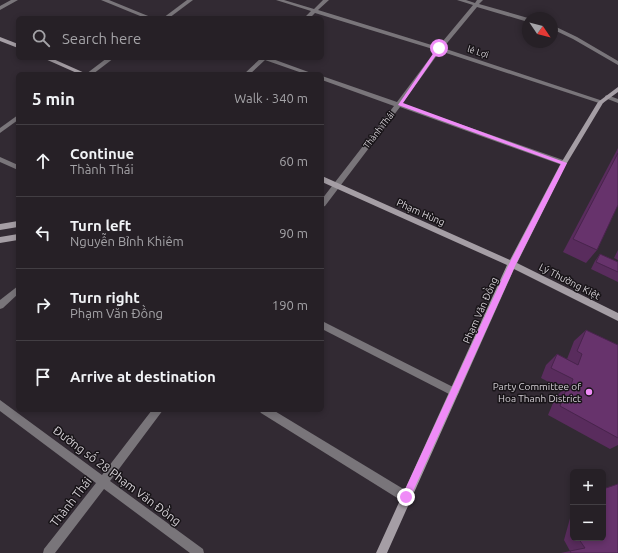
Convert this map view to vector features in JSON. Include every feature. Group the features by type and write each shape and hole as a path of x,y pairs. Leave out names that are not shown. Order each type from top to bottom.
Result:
{"main road":[{"path":"0,39 16,45"},
{"path":"50,60 77,72"},
{"name":"Phạm Văn Đồng","path":"381,553 512,264 564,163 604,99 618,89"},
{"name":"Phạm Hùng","path":"324,180 512,264"},
{"path":"0,227 16,224"},
{"path":"0,240 16,236"},
{"name":"Lý Thường Kiệt","path":"512,264 618,317"}],"street":[{"path":"0,8 15,0"},
{"path":"104,0 145,16"},
{"path":"169,16 190,0"},
{"name":"lê Lợi","path":"279,0 604,99 618,101"},
{"path":"309,16 326,0"},
{"path":"460,0 478,2 522,18"},
{"name":"Thành Thái","path":"324,201 400,104 439,48 478,2"},
{"path":"558,30 618,63"},
{"path":"92,72 108,60"},
{"path":"250,72 262,60"},
{"path":"270,60 305,72"},
{"path":"324,79 400,104 564,163"},
{"path":"0,131 16,119"},
{"path":"0,159 16,167"},
{"path":"0,305 16,291"},
{"path":"324,326 454,392"},
{"name":"Đường số 28 Phạm Văn Đồng","path":"0,405 199,553"},
{"name":"Thành Thái","path":"48,553 156,412"},
{"path":"267,412 406,497"}],"building":[{"path":"618,153 618,205 597,250 573,239"},
{"path":"600,254 618,262 618,272 596,262"},
{"name":"Party Committee of Hoa Thanh District","path":"586,330 618,345 618,438 560,406 567,387 570,388 573,379 551,368 557,354 578,365 582,354 577,351"},
{"path":"618,484 618,553 571,553 570,551 585,548 580,541 606,541 606,488"}],"place":[{"name":"Party Committee of Hoa Thanh District","path":"589,392"}],"route":[{"path":"406,497 512,264 564,163 400,104 439,48"}]}
